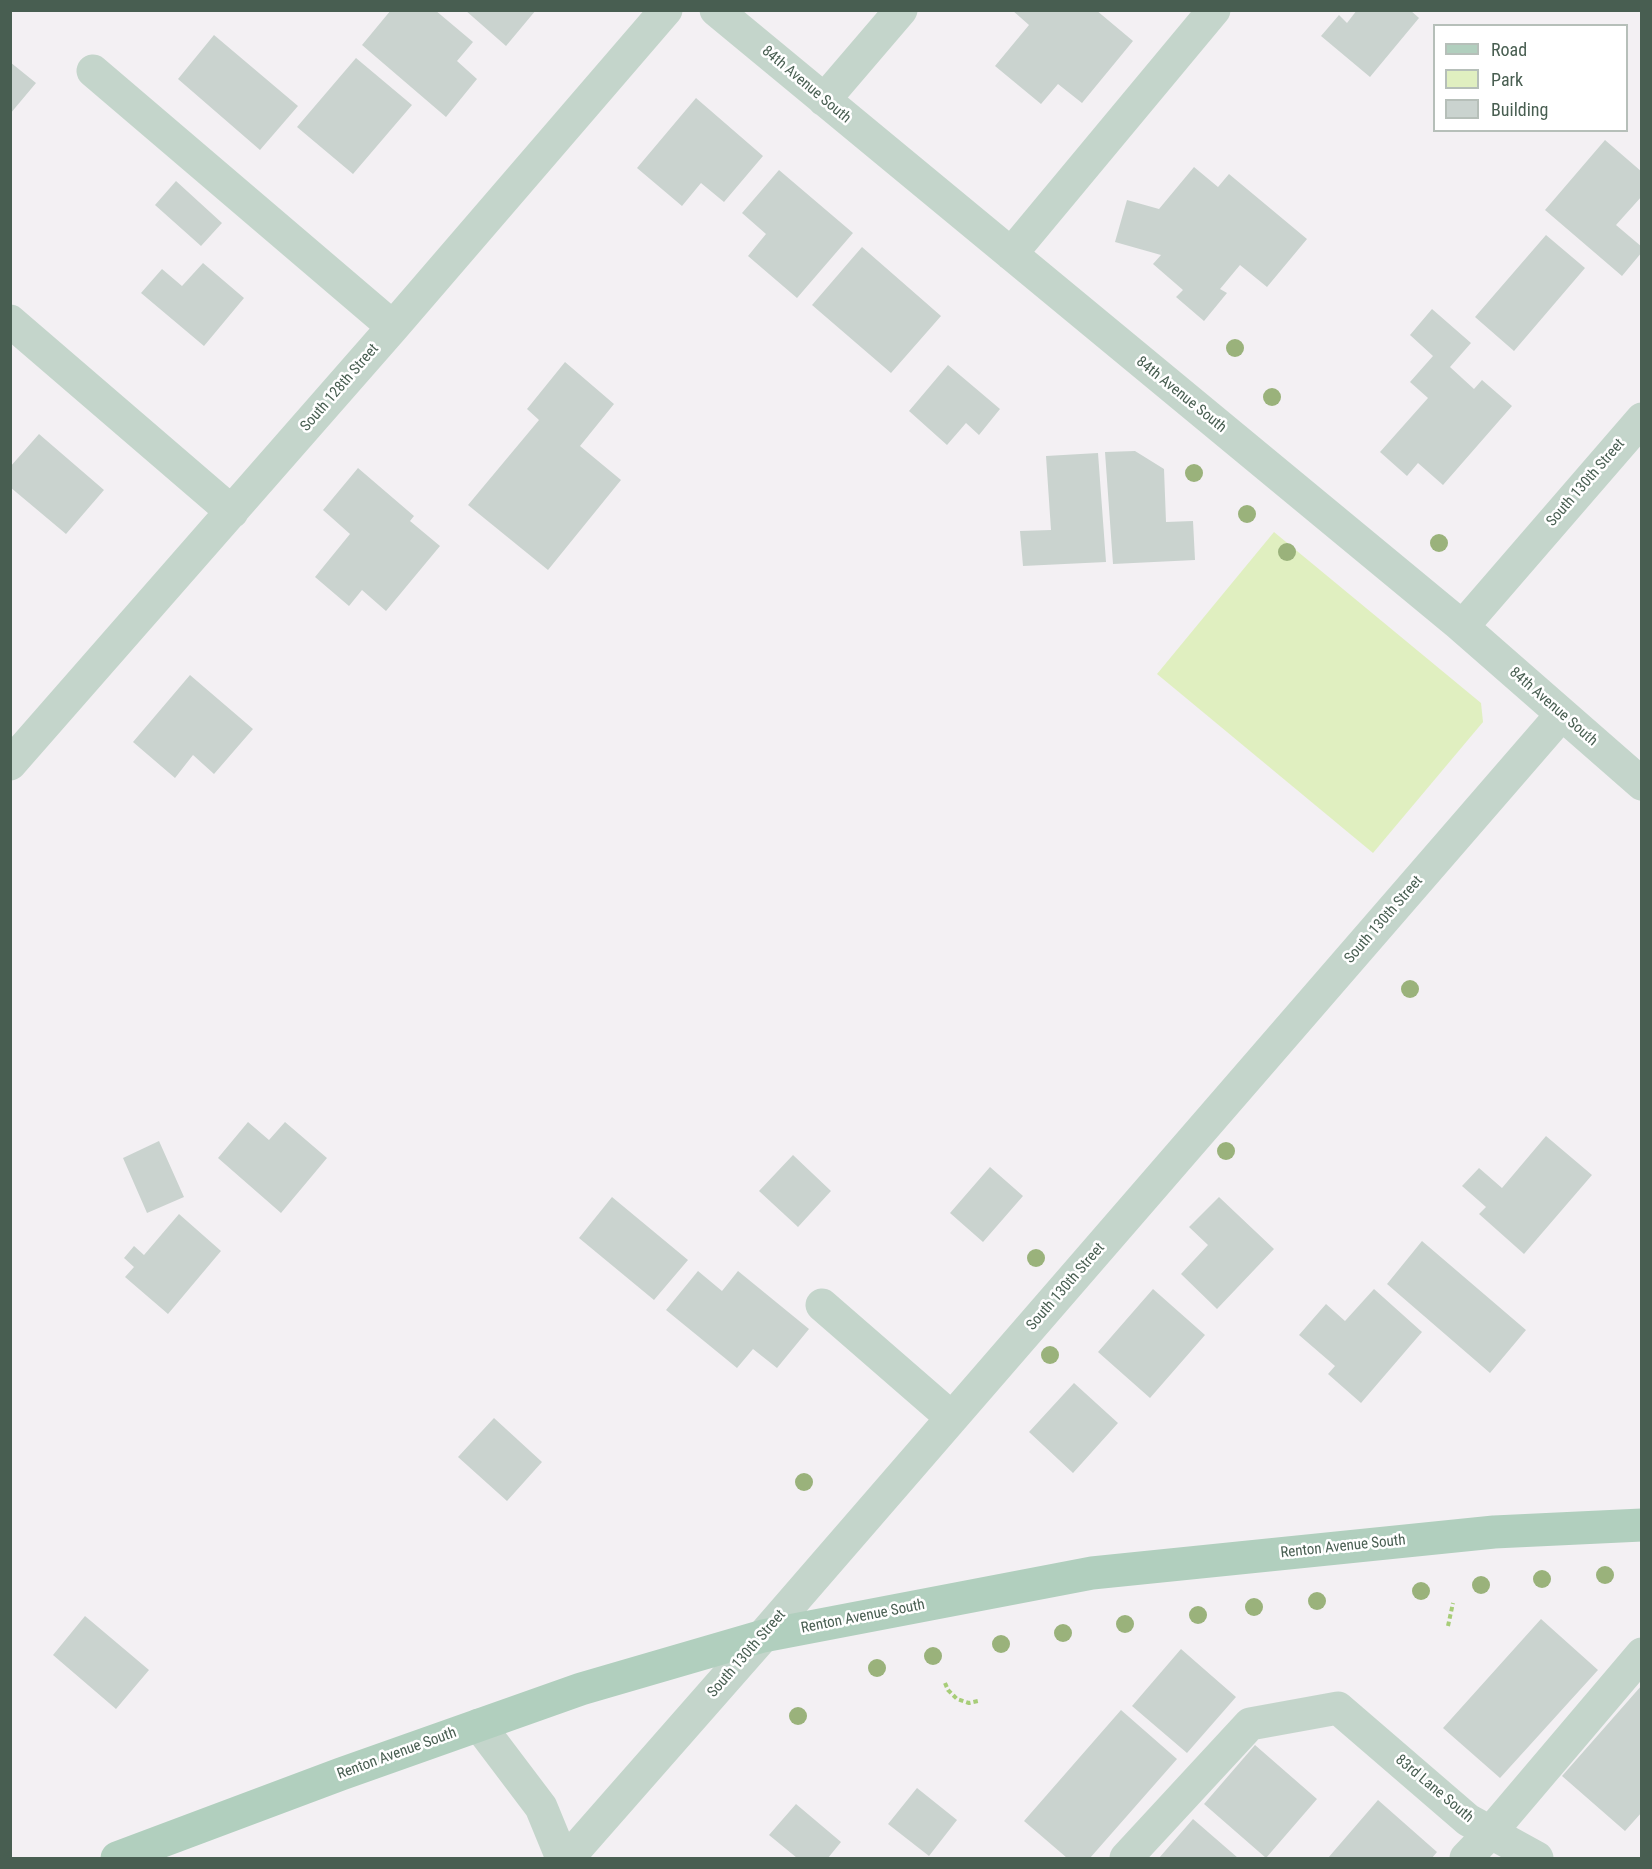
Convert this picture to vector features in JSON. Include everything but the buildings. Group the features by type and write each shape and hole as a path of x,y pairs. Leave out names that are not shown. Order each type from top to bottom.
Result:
{"main road":[{"name":"Renton Avenue South","path":"117,1858 341,1774 581,1689 763,1636 1092,1573 1494,1532 1641,1525"}],"street":[{"name":"South 128th Street","path":"10,764 393,327 666,10"},
{"name":"84th Avenue South","path":"716,10 1459,624 1641,784"},
{"path":"824,100 901,10"},
{"path":"1011,255 1214,10"},
{"path":"93,70 393,327"},
{"path":"10,321 232,512"},
{"name":"South 130th Street","path":"1459,624 1463,626 1641,419"},
{"name":"South 130th Street","path":"568,1858 1562,714"},
{"path":"822,1305 952,1418"},
{"path":"1466,1858 1490,1833 1641,1654"},
{"name":"83rd Lane South","path":"1126,1858 1250,1724 1338,1708 1468,1820 1537,1858"},
{"path":"479,1725 541,1807 562,1858"}],"path":[{"path":"1448,1626 1452,1603"},
{"path":"945,1683 957,1699 969,1703 978,1701"}],"green space":[{"path":"1274,532 1481,703 1483,722 1373,853 1157,674"}]}
